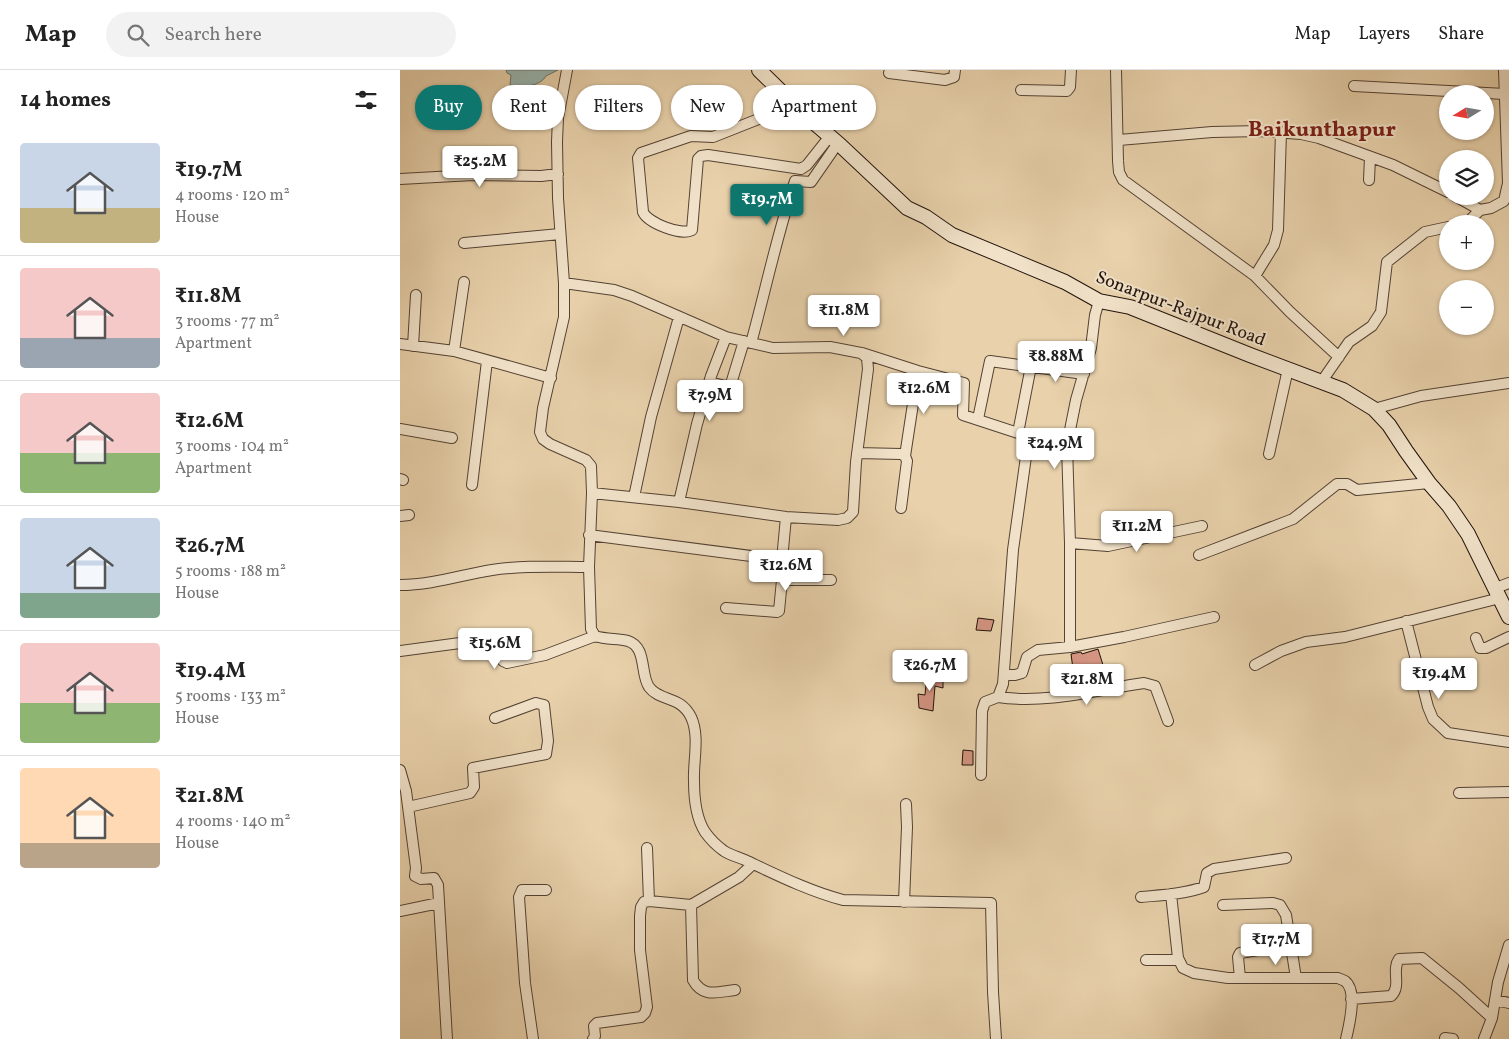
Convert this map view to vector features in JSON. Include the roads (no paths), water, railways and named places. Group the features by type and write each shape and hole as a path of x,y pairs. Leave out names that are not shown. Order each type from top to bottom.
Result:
{"main road":[{"name":"Sonarpur-Rajpur Road","path":"759,70 774,85"},
{"name":"Sonarpur-Rajpur Road","path":"823,130 907,208 952,235 1065,282 1099,300 1130,307 1322,381 1343,390 1374,409 1389,425 1429,483 1449,506 1468,534 1502,590 1509,615"}],"street":[{"path":"567,70 558,118 558,174 564,317 540,422 540,432 543,439 550,444 586,460 591,466 592,493 589,535 590,615 591,629 595,636"},
{"path":"889,72 945,80 954,77 955,70"},
{"path":"1021,90 1067,91 1070,87 1071,70"},
{"path":"1116,70 1119,167 1123,180 1255,276 1290,312 1339,357"},
{"path":"1475,215 1480,210 1507,203 1504,70"},
{"path":"1354,86 1505,94"},
{"path":"753,121 713,137 691,136 641,153 638,158 645,217 682,233 692,230 698,159 701,156 708,155 801,169 834,140"},
{"path":"1119,140 1212,132 1281,132 1301,134 1319,138 1417,175 1439,187"},
{"path":"1255,276 1274,245 1278,230 1281,132"},
{"path":"709,382 730,387 770,273 781,221 795,181 811,182 834,140"},
{"path":"1369,180 1370,157"},
{"path":"400,179 473,175 541,176 558,174"},
{"path":"1471,205 1480,210"},
{"path":"1322,381 1349,342 1372,326 1381,312 1387,262 1425,232 1439,229"},
{"path":"464,243 560,234"},
{"path":"454,351 464,282"},
{"path":"564,283 614,290 726,337 773,348 830,347 861,353 964,383 963,415 1018,434 1067,445"},
{"path":"412,346 416,296"},
{"path":"1070,647 1070,543 1067,445 1076,400 1091,348 1099,300"},
{"path":"634,497 651,417 679,317"},
{"path":"679,502 697,424 709,382 726,337"},
{"path":"400,344 454,351 550,378"},
{"path":"592,493 679,502 786,517 838,520 847,518 853,512 857,453 868,369 867,358 861,353"},
{"path":"472,485 487,360"},
{"path":"978,419 990,360 1084,374"},
{"path":"1018,434 1031,366"},
{"path":"1270,454 1288,369"},
{"path":"902,508 907,461 905,456 918,371"},
{"path":"1374,409 1421,396 1509,384"},
{"path":"400,429 452,438"},
{"path":"998,697 1004,675 1013,550 1029,435"},
{"path":"857,453 901,454 905,456"},
{"path":"1199,555 1292,519 1337,484 1347,484 1357,490 1429,483"},
{"path":"726,608 777,612 782,580 786,517"},
{"path":"1070,543 1108,546 1202,526"},
{"path":"589,535 782,560"},
{"path":"400,585 428,584 500,569 589,567"},
{"path":"782,580 831,580"},
{"path":"1255,665 1281,651 1306,642 1346,637 1406,621 1502,590"},
{"path":"1004,675 1022,673 1027,658 1038,650 1070,647 1124,637 1214,617"},
{"path":"1406,621 1428,707 1433,719 1448,733 1509,742"},
{"path":"400,651 454,644 497,635 502,659 507,663 545,655 595,636 606,639 627,640 635,644 640,651 645,678 649,686 656,693 682,704 692,718 695,733 694,781 698,819 706,832 726,852 822,894 843,900 992,903 993,992 996,1039"},
{"path":"1476,638 1480,648 1486,648 1509,636"},
{"path":"981,774 982,711 985,702 998,697 1015,700 1055,697 1150,683 1155,686 1168,721"},
{"path":"408,807 470,793 474,787 473,768 546,754 548,741 544,705 536,703 495,718"},
{"path":"400,770 406,791 416,868 415,876 421,879 434,878 436,880 447,1039"},
{"path":"1459,793 1509,792"},
{"path":"904,902 906,804"},
{"path":"647,848 649,901"},
{"path":"1141,897 1171,894 1204,886 1207,874 1214,869 1286,858"},
{"path":"593,1039 596,1036 594,1026 596,1023 641,1017 646,1013 647,1007 640,950 640,916 641,907 644,902 691,905 739,877 753,864"},
{"path":"533,1039 525,983 519,897 522,890 546,890"},
{"path":"1171,894 1179,960 1183,968 1194,973 1228,978 1338,978 1346,981 1351,990 1351,1014 1346,1039"},
{"path":"400,911 439,903"},
{"path":"1223,905 1273,903 1280,905 1286,915 1296,978"},
{"path":"691,905 694,980 698,988 710,993 735,990"},
{"path":"1484,1039 1492,1018 1498,982 1509,945"},
{"path":"1240,978 1238,958 1240,954 1270,948 1291,947"},
{"path":"1351,999 1391,996 1397,986 1395,964 1399,959 1422,958 1492,1018"},
{"path":"1146,960 1179,960"},
{"path":"1495,1000 1509,1003"}],"water":[{"path":"506,70 558,70 532,85 510,85 511,75"}],"district":[{"name":"Baikunthapur","path":"1322,128"}]}
